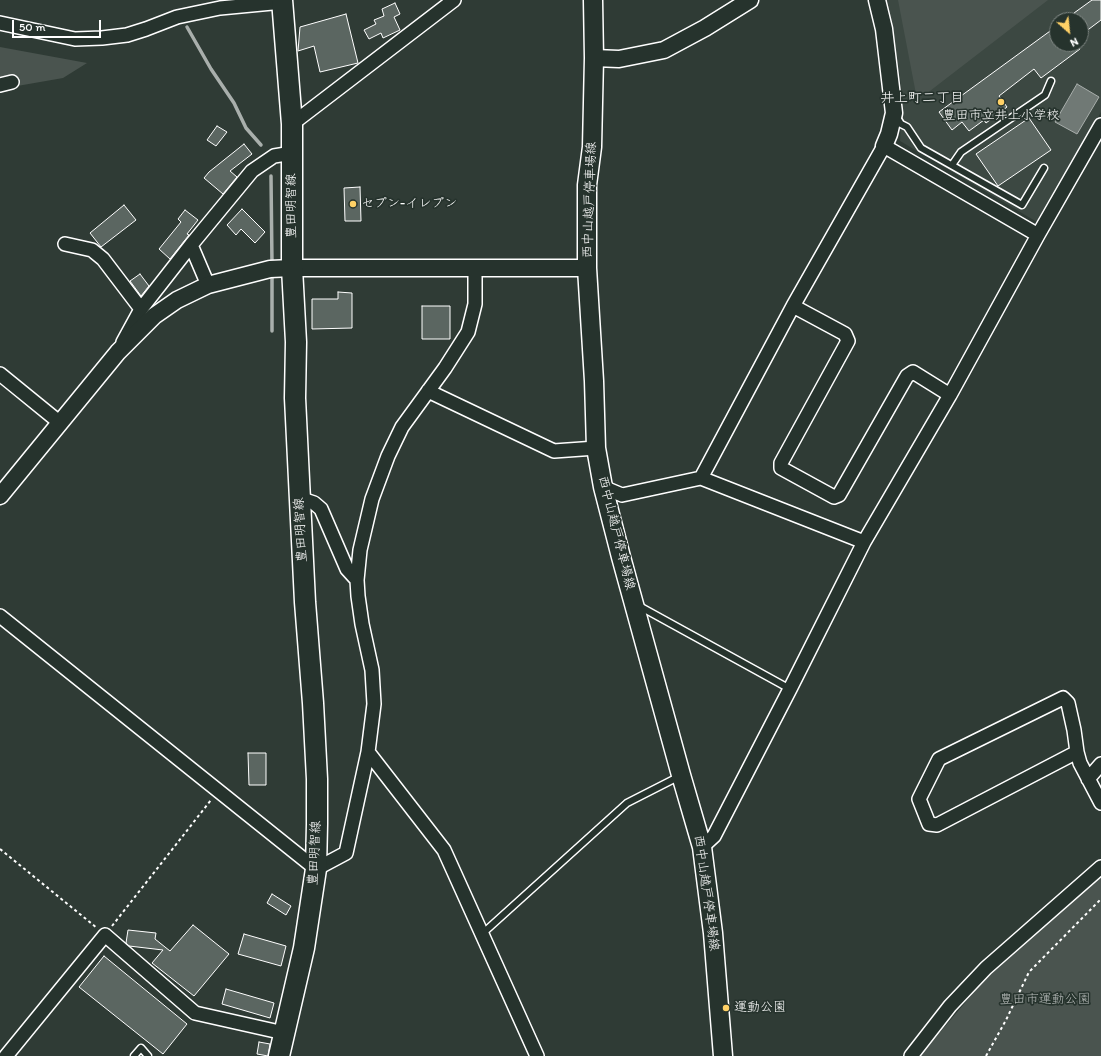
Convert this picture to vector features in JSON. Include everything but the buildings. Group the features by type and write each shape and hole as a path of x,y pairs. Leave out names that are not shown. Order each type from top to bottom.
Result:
{"main road":[{"name":"西中山越戸停車場線","path":"593,0 594,58 592,147 588,185 587,268 594,381 596,448 603,487 634,604 702,847 713,933 722,1056"},
{"name":"豊田明智線","path":"279,1056 304,948 316,869 317,779 299,498 295,398 296,342 292,268 292,124 282,1"}],"street":[{"path":"292,124 454,0"},
{"path":"594,58 619,59 664,50 705,28 750,0"},
{"path":"701,478 793,306 884,146 889,134 894,113 884,29 877,0"},
{"path":"0,23 75,38 102,38 126,35 177,17 220,8 282,1"},
{"path":"702,847 714,836 864,542 950,395 1038,235 1101,125"},
{"path":"884,146 1038,235"},
{"path":"118,352 141,309 252,171 274,156 292,153"},
{"path":"65,244 92,250 103,259 141,309"},
{"path":"191,245 208,285"},
{"path":"0,496 59,422 118,352 154,316 177,300 208,285 270,269 292,268 587,268"},
{"path":"0,616 316,869 346,853 368,752 374,704 372,670 362,624 358,596 357,580 360,550 371,505 388,456 402,427 445,368 468,332 475,304 474,268"},
{"path":"793,306 845,334 848,341 781,463 781,468 834,497 839,495 907,376 913,372 950,395"},
{"path":"0,374 59,422"},
{"path":"428,391 554,451 596,448"},
{"path":"603,487 622,495 701,478 864,542"},
{"path":"299,498 314,503 321,509 347,568 357,580"},
{"path":"1076,752 936,825 929,824 919,799 939,759 1063,698 1068,703 1074,730 1076,752 1080,763 1101,803"},
{"path":"368,752 444,850 537,1056"},
{"path":"1088,779 1101,764"},
{"path":"911,1056 950,1006 986,968 1101,867"},
{"path":"6,1056 105,935 195,1013 284,1033"}],"lane":[{"path":"952,165 961,152 1045,96 1051,81"},
{"path":"894,113 901,124 907,127 921,148 1022,205 1044,168"},
{"path":"634,604 790,688"},
{"path":"481,934 627,803 681,775"},
{"path":"134,1056 141,1048 148,1056"}],"path":[{"path":"0,849 105,935 219,791"},
{"path":"986,1056 1006,1020 1029,972 1101,899"}],"shaded area":[{"name":"豊田市立井上小学校","path":"887,0 1101,0 1101,112 1037,222 900,141 902,93 893,26"},
{"path":"1077,84 1099,97 1077,134 1055,122"}],"green space":[{"path":"898,0 1048,0 926,94 916,94"},
{"path":"0,47 87,63 63,78 0,89"},
{"name":"豊田市運動公園","path":"1101,872 1101,1056 920,1056 991,972"}],"waterway":[{"path":"187,27 211,69 234,103 246,128 261,145"},
{"path":"271,176 272,264"},
{"path":"272,272 272,331"}],"place":[{"name":"豊田市立井上小学校","path":"1001,102"},
{"name":"セブン-イレブン","path":"353,204"},
{"name":"運動公園","path":"726,1008"}],"district":[{"name":"井上町二丁目","path":"922,98"}]}
